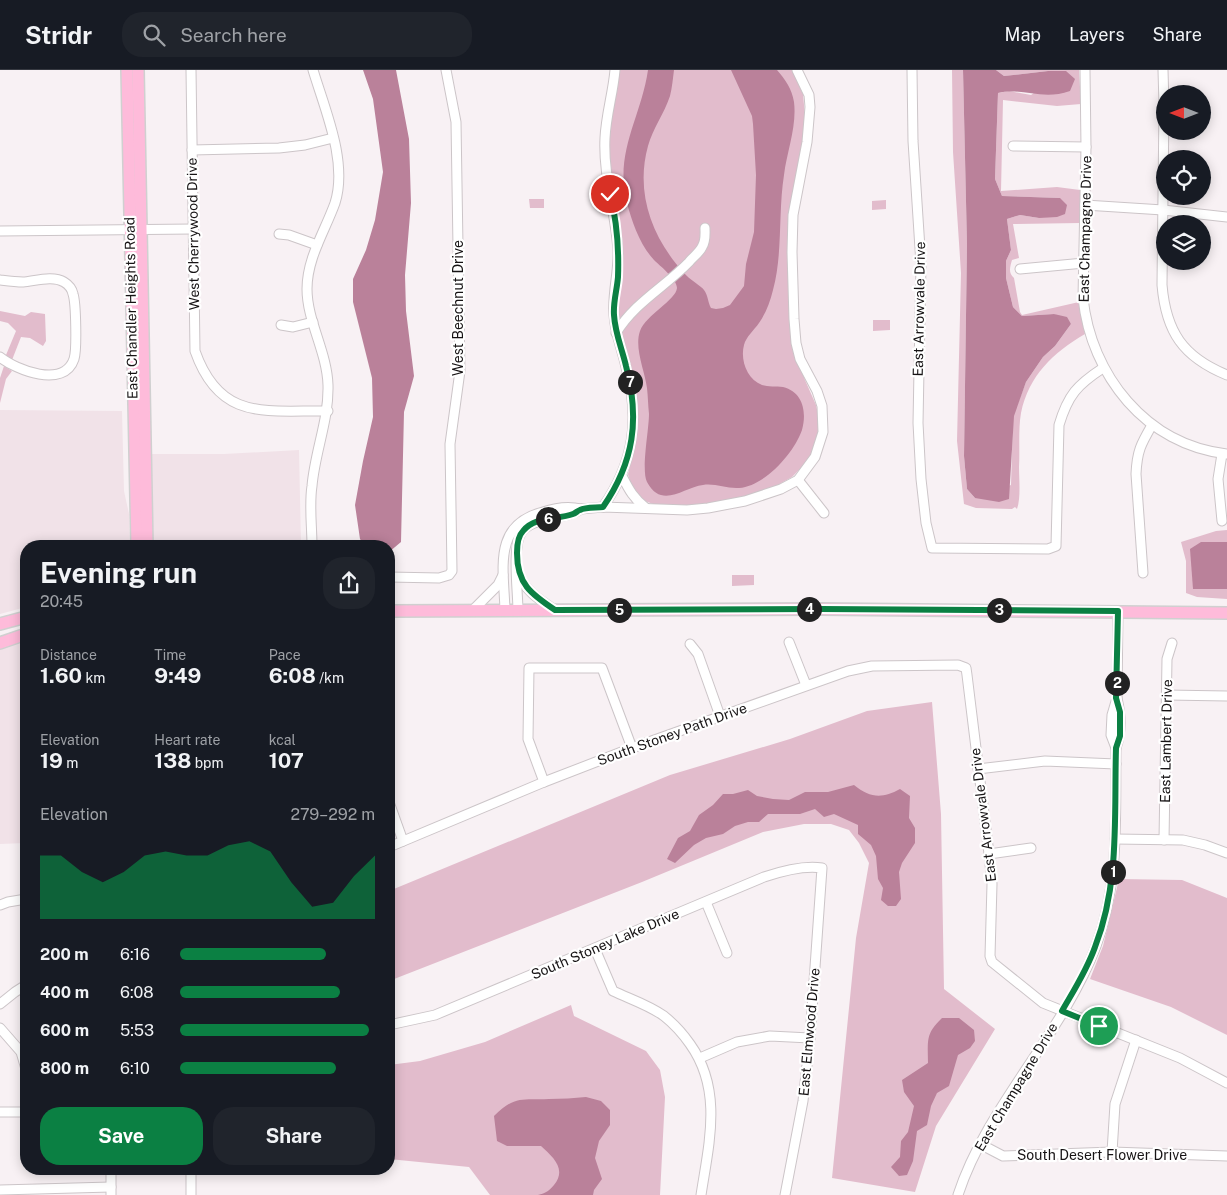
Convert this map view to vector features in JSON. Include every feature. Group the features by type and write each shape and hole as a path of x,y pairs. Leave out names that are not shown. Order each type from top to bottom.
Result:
{"main road":[{"name":"East Chandler Heights Road","path":"127,70 137,540"},
{"name":"East Chandler Heights Road","path":"138,70 147,540"},
{"path":"395,611 820,609 1227,613"},
{"path":"0,624 20,619"},
{"path":"0,642 20,636"}],"street":[{"name":"West Cherrywood Drive","path":"191,70 196,351 202,371 217,391"},
{"path":"312,540 312,486 328,410 326,371 313,322 307,289 308,272 335,201 339,178 338,160 333,138 313,70"},
{"name":"West Beechnut Drive","path":"395,578 439,578 449,575 452,571 450,444 460,371 456,122 446,70"},
{"path":"603,507 622,476 628,458 634,427 633,396 616,333 614,313 618,280 618,252 614,213 607,182 605,138 615,70"},
{"path":"505,611 504,546 510,533 519,522 531,515 572,507 581,509 603,507 687,510 736,503 769,493 798,480 815,457 820,447 824,419 817,391 800,359 796,335 792,252 793,215 807,142 810,107 809,95 797,70"},
{"name":"East Arrowvale Drive","path":"912,70 913,141 921,264 918,423 921,479 926,523 932,548 1048,549 1056,546 1059,425 1064,409 1074,391 1103,368"},
{"name":"East Champagne Drive","path":"1085,70 1086,147 1083,298 1085,316 1091,338 1103,368 1120,393 1152,424 1180,441 1225,454"},
{"path":"1163,70 1162,285 1164,308 1172,329 1183,346 1194,357 1212,369 1227,375"},
{"path":"192,150 279,148 305,145 333,138"},
{"path":"1013,146 1086,147"},
{"path":"1085,205 1163,210 1227,217"},
{"path":"616,333 624,320 640,303 682,269 702,248 705,239 705,228"},
{"path":"0,231 194,229"},
{"path":"279,234 289,235 317,246"},
{"path":"1020,269 1084,263"},
{"path":"0,280 20,282 54,278 64,281 72,288 74,296 75,348 74,360 66,369 56,374 31,373 14,366 0,357"},
{"path":"282,325 293,327 313,322"},
{"path":"210,399 217,391 233,402 259,410 328,410"},
{"path":"1143,573 1136,459 1140,446 1152,424"},
{"path":"1222,521 1218,480 1225,454"},
{"path":"622,476 630,494 646,508"},
{"path":"798,480 824,513"},
{"path":"518,611 518,541 521,532 531,524 574,514 581,509"},
{"path":"508,538 518,541"},
{"path":"504,570 517,570"},
{"path":"472,611 498,585 504,570"},
{"path":"517,570 526,587 537,598 555,610"},
{"name":"East Champagne Drive","path":"958,1195 980,1144 1062,1011 1096,946 1110,894 1115,838 1116,748 1111,735 1120,712 1116,698 1118,611"},
{"path":"789,642 806,685"},
{"name":"East Lambert Drive","path":"1164,840 1167,659 1172,643"},
{"path":"690,644 698,654 720,716"},
{"name":"South Stoney Path Drive","path":"395,844 544,782 632,748 848,671 872,666 958,665 966,668"},
{"path":"544,782 528,739 529,668 602,668 632,748"},
{"name":"East Arrowvale Drive","path":"966,668 989,854 992,894 990,956 992,962 1043,1004 1062,1011"},
{"path":"1167,695 1227,696"},
{"path":"978,768 1045,761 1116,764"},
{"path":"395,824 403,841"},
{"path":"1115,838 1183,840 1227,853"},
{"path":"989,854 1031,848"},
{"name":"South Stoney Lake Drive","path":"395,1024 435,1015 764,877 778,872 814,867 822,868"},
{"name":"East Elmwood Drive","path":"785,1195 803,1101 810,1038 822,868"},
{"path":"0,905 20,900"},
{"path":"706,902 727,953"},
{"path":"595,949 612,991 664,1016 682,1033 700,1058 708,1080 712,1101 711,1127 701,1195"},
{"path":"0,1004 20,989"},
{"path":"1062,1011 1180,1058 1227,1083"},
{"path":"0,1028 20,1051"},
{"path":"700,1058 745,1040 770,1036 810,1038"},
{"path":"1112,1152 1116,1104 1136,1040"},
{"path":"0,1112 20,1112"},
{"name":"South Desert Flower Drive","path":"980,1144 1004,1156 1112,1152 1227,1156"},
{"path":"0,1190 111,1191 111,1175"},
{"path":"191,1175 191,1195"}],"shaded area":[{"path":"363,70 396,70 409,139 411,203 405,275 406,311 414,376 404,412 401,542 395,547 395,540 361,540 355,505 373,417 372,378 353,302 353,279 366,250 375,220 383,172 373,99"},
{"path":"619,70 792,70 803,94 805,116 803,140 788,220 788,266 792,345 816,405 819,418 817,442 809,460 792,477 776,486 736,499 695,505 656,505 642,500 632,489 628,474 636,441 637,402 627,354 621,336 618,311 623,250 617,205 610,175 609,131"},
{"path":"648,70 674,70 670,96 648,146 644,181 645,198 649,214 663,245 686,275 704,290 711,308 716,309 730,305 744,286 746,264 754,232 756,175 752,116 731,70 777,70 788,84 793,97 795,111 782,189 776,276 768,307 745,342 743,357 749,374 757,382 764,386 783,387 795,393 802,404 804,416 802,430 798,439 785,458 768,475 749,486 734,488 703,485 666,496 659,495 653,490 645,476 649,414 647,388 638,338 643,325 672,298 677,288 671,277 649,254 641,240 629,210 624,185 626,151 645,87"},
{"path":"952,70 963,70 967,245 964,456 967,489 975,498 1011,485 1013,416 1026,382 1043,357 1055,346 1071,324 1054,314 1022,316 1013,307 1006,278 1006,261 1011,250 1007,219 1020,215 1039,218 1060,198 1002,196 995,179 998,93 1009,91 1031,95 1066,71 1004,76 996,70 1079,70 1081,104 1057,106 1003,100 1001,191 1057,187 1080,190 1080,223 1013,224 1019,258 1012,260 1010,270 1014,278 1020,312 1022,315 1079,302 1085,334 1073,341 1044,366 1036,376 1025,399 1020,426 1017,509 1015,507 1012,509 976,508 964,504 957,441 961,273 953,152"},
{"path":"963,70 996,70 1004,76 1066,71 1075,79 1070,91 1060,94 998,93 995,179 1002,196 1060,198 1067,205 1065,214 1057,217 1039,218 1020,215 1007,219 1011,250 1006,261 1006,278 1013,307 1022,316 1054,314 1067,317 1071,324 1055,346 1043,357 1026,382 1014,416 1009,499 999,502 975,498 967,489 964,456 967,245"},
{"path":"529,199 544,199 544,208 530,208"},
{"path":"886,200 886,209 872,210 872,201"},
{"path":"0,311 25,316 31,312 45,314 46,341 43,346 30,338 21,337 12,360 6,355 16,331 8,323 0,321"},
{"path":"873,320 890,320 890,330 873,331"},
{"path":"4,366 12,371 6,379 0,403 0,378"},
{"path":"0,410 122,411 124,491 129,514 130,540 20,540 20,609 0,614"},
{"path":"299,450 301,540 153,540 151,454 224,454"},
{"path":"1227,530 1227,542 1201,542 1193,589 1227,589 1227,599 1197,597 1186,593 1186,561 1181,542 1216,531"},
{"path":"1201,542 1227,542 1227,589 1193,589 1190,549"},
{"path":"732,575 754,575 754,585 732,586"},
{"path":"20,642 20,843 0,844 0,648"},
{"path":"932,702 941,814 944,989 995,1029 936,1126 915,1192 832,1178 856,938 869,863 859,843 849,830 831,824 804,824 763,832 642,882 395,979 395,889 670,775 790,739 867,711"},
{"path":"854,785 865,793 876,796 882,796 900,789 910,796 909,818 915,828 915,843 902,863 899,872 901,899 896,906 888,906 881,900 883,888 878,879 876,856 871,845 858,834 858,825 834,814 824,817 815,809 800,814 768,814 759,822 748,822 735,826 723,834 706,838 694,845 675,863 667,859 678,838 690,831 699,815 713,805 723,794 733,794 748,790 757,796 789,800 805,792 828,792"},
{"path":"1119,879 1182,880 1227,898 1227,1035 1171,1007 1090,979 1103,946"},
{"path":"571,1005 574,1016 646,1051 660,1070 665,1097 660,1195 490,1195 469,1167 395,1160 395,1064 420,1061 485,1042"},
{"path":"942,1018 959,1018 974,1030 975,1041 970,1048 958,1055 949,1086 937,1093 931,1106 927,1125 917,1131 913,1161 907,1175 899,1176 891,1167 900,1157 901,1141 908,1132 914,1106 904,1092 902,1080 928,1063 930,1033"},
{"path":"586,1097 601,1101 610,1110 610,1125 599,1141 595,1158 602,1179 594,1190 593,1195 538,1195 549,1190 558,1179 559,1169 557,1164 541,1146 507,1146 497,1141 494,1116 501,1109 520,1100"}],"route":[{"path":"610,194 618,252 618,280 614,313 616,333 633,396 634,427 628,458 622,476 603,507 581,509 574,514 531,524 521,532 517,544 517,570 522,582 533,595 555,610 1118,611 1116,698 1120,712 1120,736 1116,748 1114,872 1096,946 1062,1011 1099,1026"}]}
